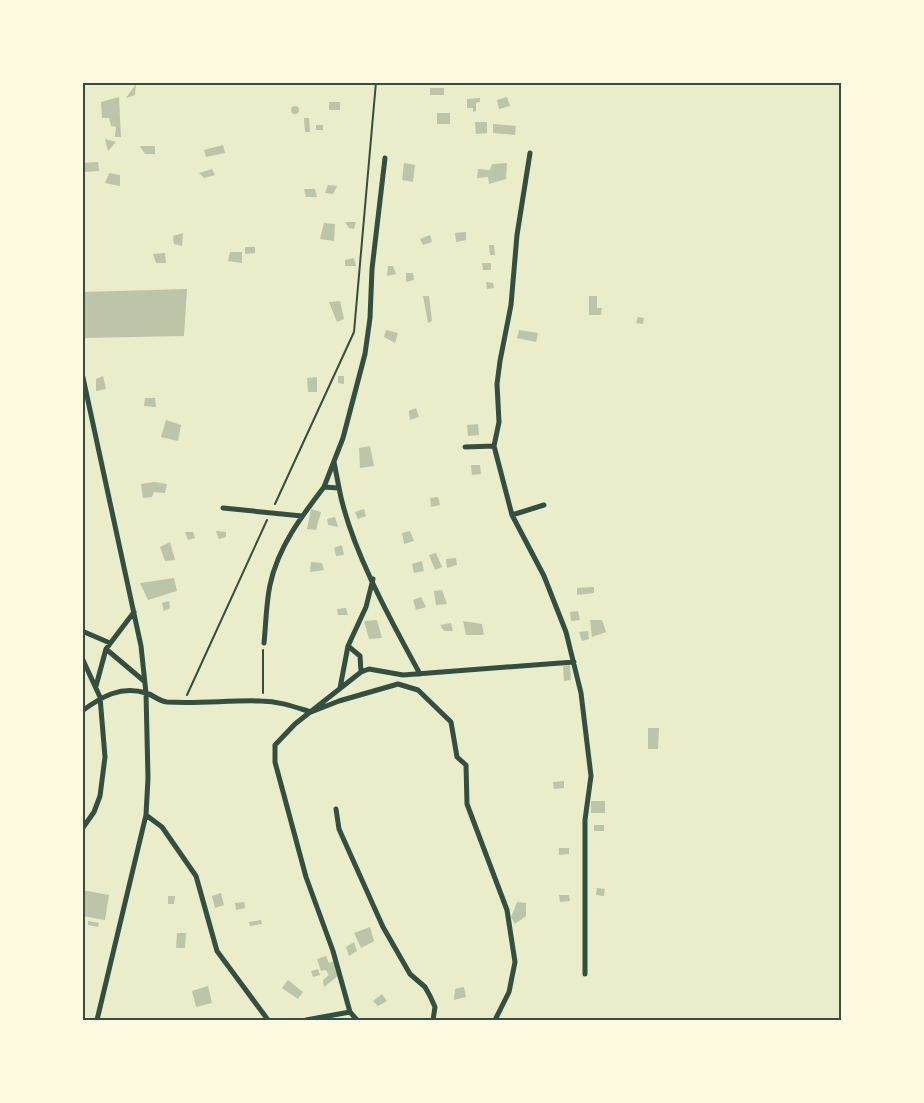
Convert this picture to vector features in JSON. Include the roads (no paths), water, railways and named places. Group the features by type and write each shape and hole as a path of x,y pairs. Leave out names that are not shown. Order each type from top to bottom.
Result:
{"street":[{"path":"530,153 518,227 511,305 497,384 498,422 494,446 512,515 544,576 566,632 581,693 590,767 585,820 585,974"},
{"path":"264,643 270,584 283,545 324,487 343,438 365,354 370,318 372,269 385,158"},
{"path":"82,373 141,646 146,693 148,778 146,815 97,1020"},
{"path":"465,447 494,446"},
{"path":"334,461 343,510 373,579 420,674"},
{"path":"324,487 339,488"},
{"path":"512,515 544,505"},
{"path":"223,508 302,516"},
{"path":"339,689 348,646 366,607 373,579"},
{"path":"96,686 106,649 134,612"},
{"path":"82,631 110,643"},
{"path":"348,646 360,656 361,672"},
{"path":"106,649 144,681"},
{"path":"82,658 100,697 105,757 104,777 94,812 82,829"},
{"path":"357,1020 350,1012 334,951 306,877 275,762 274,745 339,689 369,668 403,675 574,662"},
{"path":"82,711 100,697 115,692 146,693 159,701 183,703 262,701 290,705 311,712 339,701 398,684 418,690 451,722 457,757 466,765 467,804 507,910 515,962 509,992 495,1020"},
{"path":"336,809 339,829 383,927 410,974 425,987 430,996 435,1007 433,1020"},
{"path":"146,815 162,827 196,876 217,951 268,1020"},
{"path":"306,1020 350,1012"}]}
